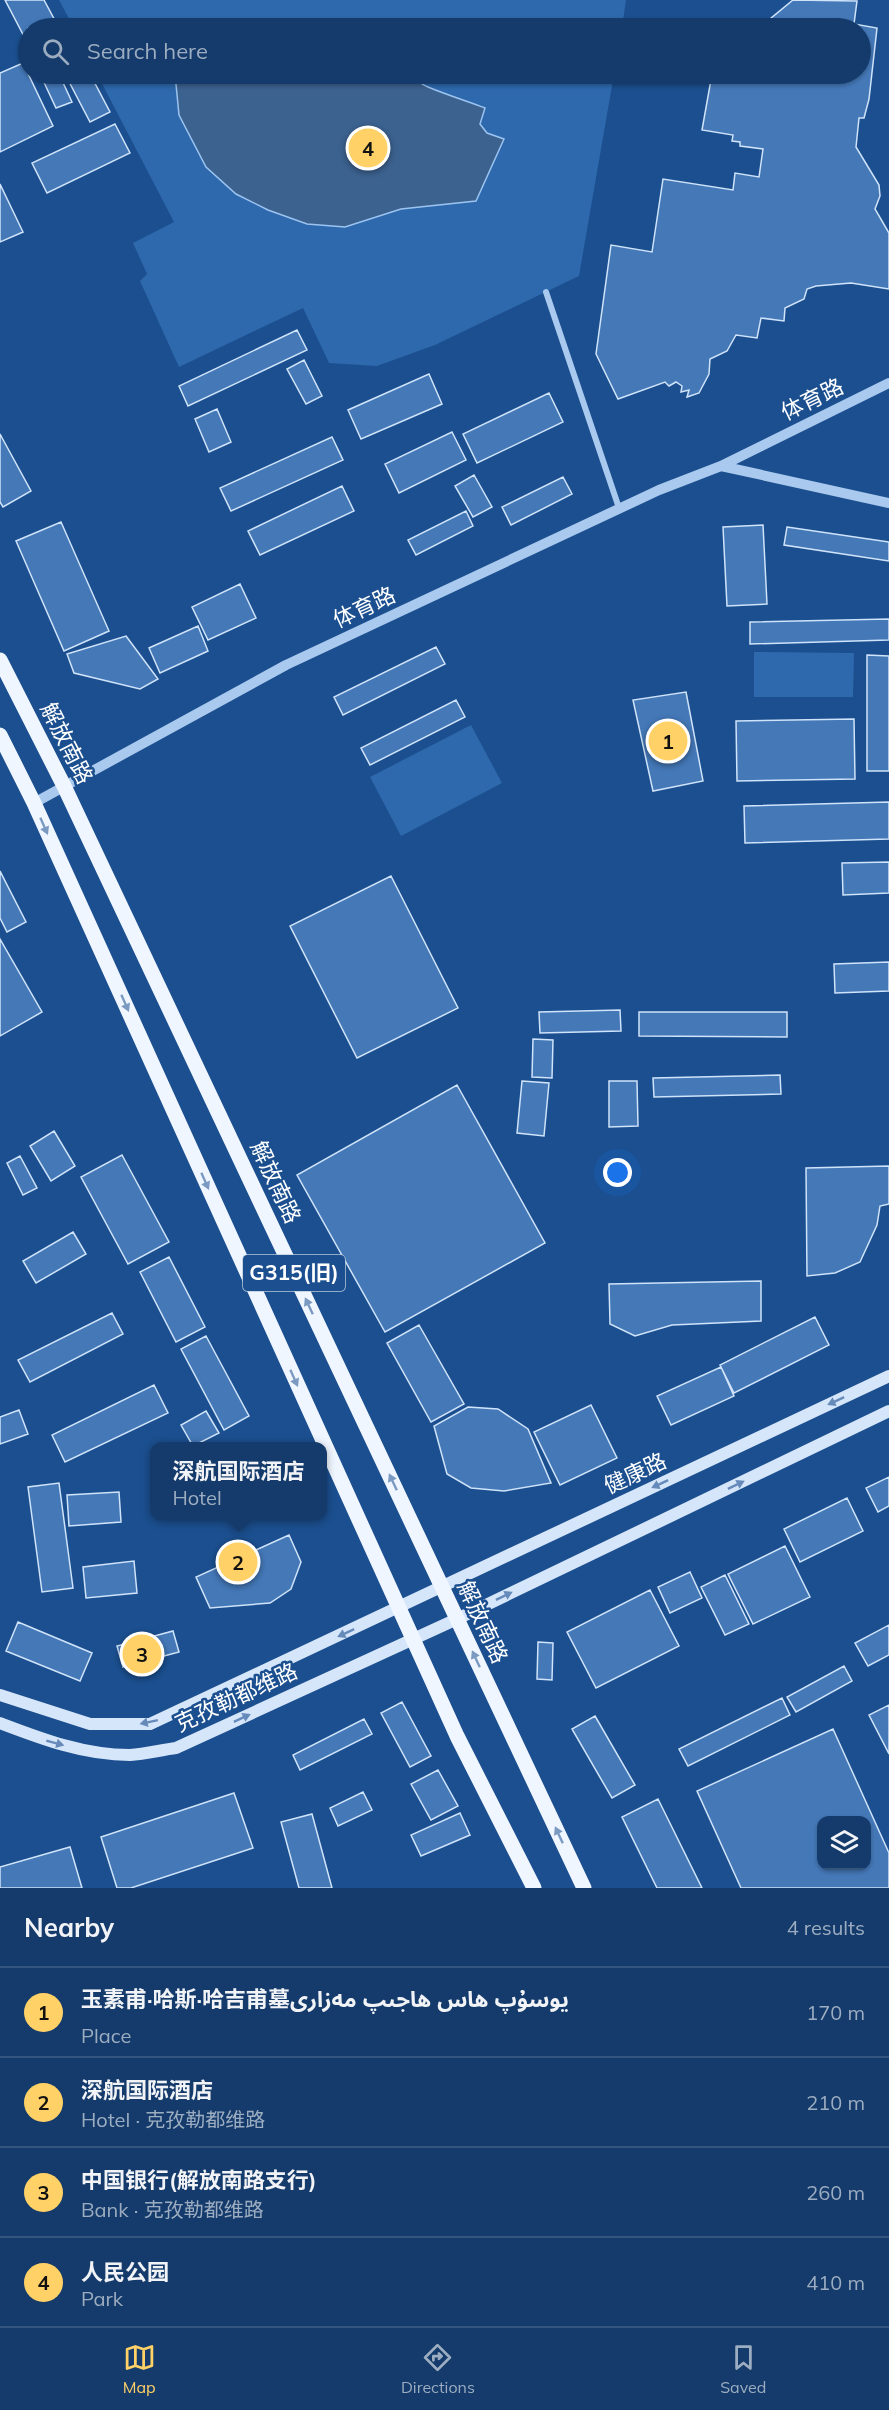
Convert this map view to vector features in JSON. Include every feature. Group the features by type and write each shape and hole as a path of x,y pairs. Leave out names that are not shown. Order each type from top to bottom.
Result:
{"main road":[{"name":"解放南路","path":"0,660 64,786 584,1888"},
{"name":"G315(旧)","path":"0,735 34,803 323,1442"},
{"name":"健康路","path":"399,1609 889,1376"},
{"path":"412,1638 457,1619 889,1411"},
{"name":"G315(旧)","path":"327,1450 457,1736 534,1888"},
{"name":"克孜勒都维路","path":"0,1695 90,1725 150,1724 399,1609"},
{"name":"克孜勒都维路","path":"0,1723 42,1739 82,1750 130,1755 176,1748 412,1638"}],"street":[{"path":"546,292 620,508"},
{"name":"体育路","path":"34,803 286,665 620,508 721,466 889,383"},
{"path":"721,466 889,503"}],"shaded area":[{"path":"59,0 626,0 623,18 69,18"},
{"path":"102,84 612,84 579,276 435,345 377,366 329,363 303,308 179,367 140,281 147,274 133,243 174,222"},
{"path":"176,84 423,84 485,108 480,124 487,133 504,139 476,201 401,209 345,227 307,224 268,210 236,194 206,167 179,115"},
{"path":"754,652 854,653 853,697 754,697"},
{"path":"471,725 502,783 401,836 370,777"}],"building":[{"path":"5,0 44,0 54,18 18,18 18,25"},
{"path":"793,0 857,1 855,18 771,18"},
{"path":"871,27 877,28 871,81"},
{"path":"18,65 18,84 33,84 53,126 0,152 0,73"},
{"path":"45,84 64,84 72,102 56,108"},
{"path":"70,84 95,84 110,112 90,122"},
{"path":"710,84 871,84 864,118 859,118 856,147 879,185 880,196 875,209 889,233 889,289 851,283 807,289 804,299 785,308 784,321 761,318 757,338 736,335 727,351 710,359 709,374 699,393 687,397 689,390 681,392 682,386 676,382 669,386 665,382 618,399 596,354 611,245 652,252 663,179 733,190 735,173 759,177 763,149 740,146 740,142 732,141 733,135 702,130"},
{"path":"115,124 130,153 47,193 32,163"},
{"path":"0,184 23,232 0,242"},
{"path":"297,330 307,350 188,406 179,386"},
{"path":"304,360 322,396 306,404 287,369"},
{"path":"429,374 442,404 361,439 348,410"},
{"path":"549,393 563,422 477,463 463,434"},
{"path":"217,409 231,442 209,452 195,419"},
{"path":"452,432 466,460 399,493 385,464"},
{"path":"0,434 31,491 3,507 0,502"},
{"path":"332,437 343,460 231,511 220,488"},
{"path":"474,475 492,507 473,517 455,486"},
{"path":"563,477 572,494 511,525 502,507"},
{"path":"342,486 354,511 260,555 248,531"},
{"path":"466,511 473,526 416,555 408,540"},
{"path":"61,522 109,631 64,651 16,541"},
{"path":"763,525 767,604 727,606 723,527"},
{"path":"787,527 889,542 889,561 784,545"},
{"path":"240,584 256,618 208,640 192,607"},
{"path":"889,619 889,640 750,644 750,622"},
{"path":"198,626 208,651 160,673 149,648"},
{"path":"126,636 158,679 140,689 74,673 67,654"},
{"path":"436,647 445,664 343,715 334,697"},
{"path":"867,655 889,656 889,771 867,771"},
{"path":"686,692 703,781 653,791 633,700"},
{"path":"456,700 465,717 370,765 361,748"},
{"path":"854,719 855,779 737,781 736,721"},
{"path":"889,802 889,839 745,843 744,806"},
{"path":"889,862 889,893 843,895 842,863"},
{"path":"0,871 26,922 7,932 0,918"},
{"path":"391,876 458,1008 357,1058 290,926"},
{"path":"0,939 42,1012 0,1036"},
{"path":"889,962 889,991 835,993 834,964"},
{"path":"620,1010 621,1031 540,1033 539,1012"},
{"path":"639,1012 787,1012 787,1037 639,1036"},
{"path":"533,1039 553,1040 552,1078 532,1077"},
{"path":"780,1075 781,1094 654,1097 653,1078"},
{"path":"522,1081 549,1083 544,1136 517,1133"},
{"path":"609,1081 637,1081 638,1126 609,1127"},
{"path":"457,1085 545,1243 385,1332 297,1175"},
{"path":"54,1131 75,1166 51,1181 30,1146"},
{"path":"122,1155 169,1242 128,1264 81,1177"},
{"path":"20,1156 37,1188 23,1195 7,1163"},
{"path":"889,1166 889,1204 880,1206 877,1225 860,1262 835,1273 807,1276 806,1168"},
{"path":"73,1232 86,1254 36,1283 23,1261"},
{"path":"169,1257 205,1327 176,1342 140,1272"},
{"path":"761,1281 761,1321 672,1325 635,1336 610,1324 609,1284"},
{"path":"112,1313 123,1334 30,1382 18,1360"},
{"path":"815,1317 829,1345 734,1393 720,1365"},
{"path":"419,1325 464,1404 431,1422 387,1343"},
{"path":"206,1336 249,1416 224,1430 181,1349"},
{"path":"721,1367 734,1396 671,1425 657,1396"},
{"path":"154,1385 168,1413 65,1462 52,1435"},
{"path":"591,1405 617,1458 560,1485 534,1432"},
{"path":"468,1407 498,1409 528,1429 551,1483 504,1491 471,1488 447,1474 434,1426"},
{"path":"19,1410 28,1434 0,1444 0,1417"},
{"path":"206,1411 219,1433 201,1442 191,1442 181,1425"},
{"path":"889,1477 889,1506 878,1512 866,1488"},
{"path":"59,1483 73,1588 42,1592 28,1487"},
{"path":"119,1492 121,1522 69,1526 67,1495"},
{"path":"847,1498 863,1531 800,1562 784,1529"},
{"path":"289,1535 301,1562 291,1589 270,1603 210,1608 196,1577"},
{"path":"785,1546 810,1597 753,1624 728,1574"},
{"path":"134,1561 137,1593 86,1598 83,1567"},
{"path":"690,1572 702,1598 670,1613 658,1587"},
{"path":"725,1575 749,1624 725,1635 701,1587"},
{"path":"650,1590 679,1646 596,1688 567,1632"},
{"path":"18,1622 92,1653 80,1681 6,1651"},
{"path":"889,1625 889,1655 868,1666 855,1643"},
{"path":"173,1631 179,1652 123,1667 117,1646"},
{"path":"538,1642 553,1643 552,1680 537,1679"},
{"path":"844,1666 852,1681 796,1712 787,1697"},
{"path":"782,1698 790,1715 688,1766 679,1749"},
{"path":"402,1702 431,1756 410,1767 381,1713"},
{"path":"889,1705 889,1754 869,1715"},
{"path":"595,1716 635,1785 612,1798 572,1729"},
{"path":"364,1719 372,1734 300,1770 293,1755"},
{"path":"833,1729 889,1853 889,1888 741,1888 697,1791"},
{"path":"438,1770 458,1806 431,1820 411,1784"},
{"path":"363,1792 372,1810 338,1826 330,1808"},
{"path":"234,1793 253,1848 131,1888 117,1888 101,1837"},
{"path":"658,1799 702,1888 657,1888 622,1817"},
{"path":"460,1813 470,1835 421,1856 411,1835"},
{"path":"312,1814 332,1888 299,1888 281,1822"},
{"path":"70,1847 82,1888 0,1888 0,1867"}],"place":[{"name":"人民公园","path":"368,148"},
{"name":"玉素甫·哈斯·哈吉甫墓يوسۇپ ھاس ھاجىپ مەزارى","path":"668,741"},
{"name":"深航国际酒店","path":"238,1562"},
{"name":"中国银行(解放南路支行)","path":"142,1654"}]}
